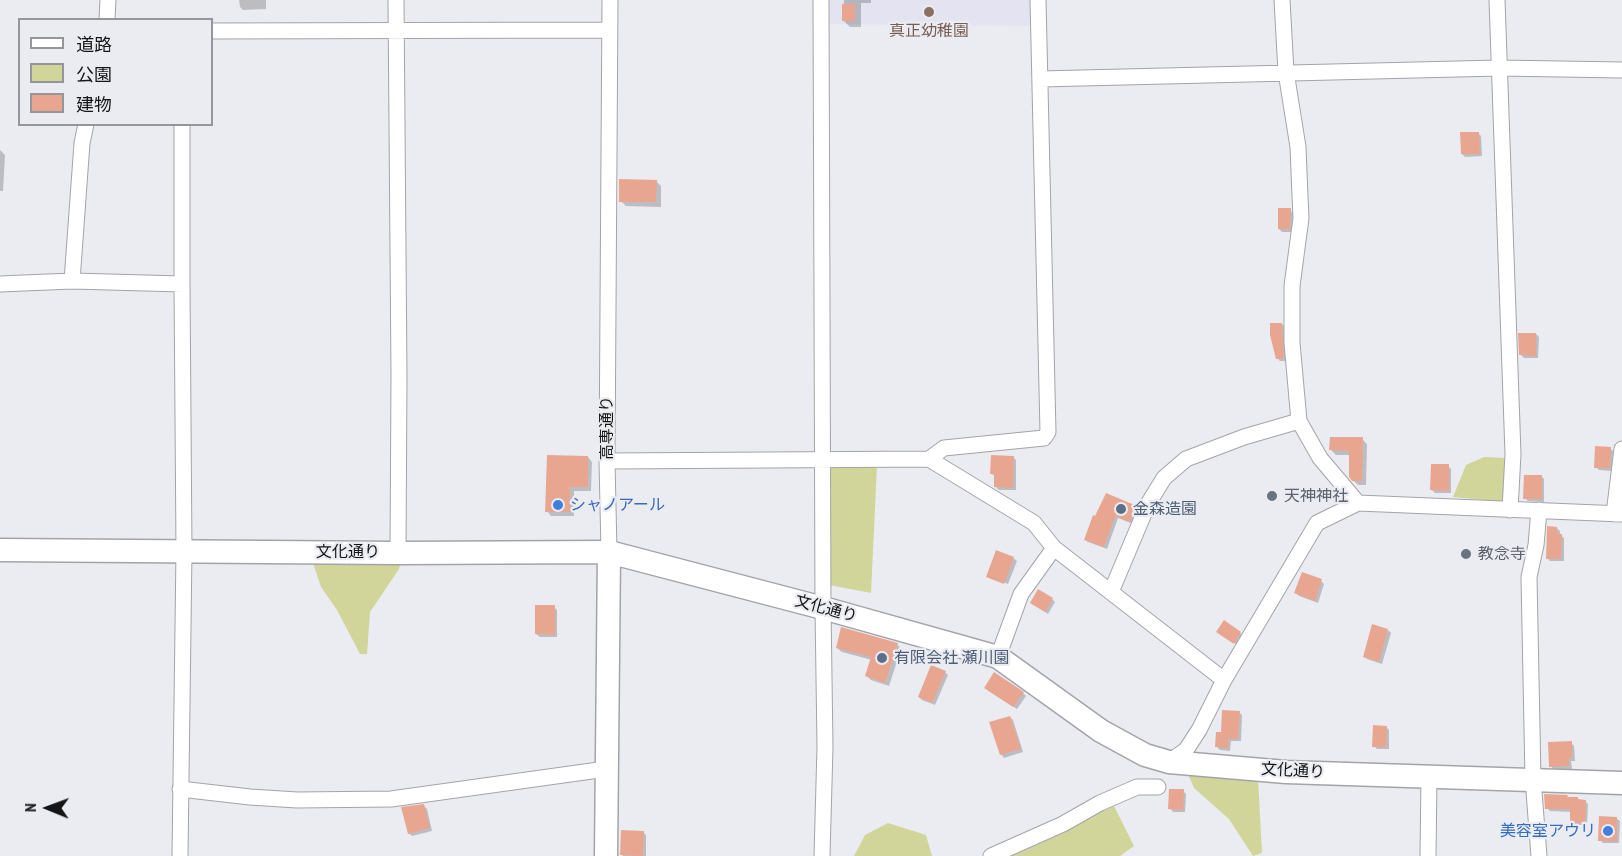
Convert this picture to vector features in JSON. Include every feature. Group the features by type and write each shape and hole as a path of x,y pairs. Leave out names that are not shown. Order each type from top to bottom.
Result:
{"street":[{"path":"107,18 108,0"},
{"path":"396,0 398,31 398,553"},
{"name":"高専通り","path":"606,856 610,0"},
{"path":"821,0 825,747 822,856"},
{"path":"929,459 944,447 1044,438 1048,432 1038,0"},
{"path":"1282,0 1286,72 1298,147 1301,218 1292,286 1292,343 1299,421 1320,458 1358,502"},
{"path":"1497,0 1513,454 1510,510"},
{"path":"213,31 609,30"},
{"path":"1040,79 1499,68 1622,70"},
{"path":"72,281 82,143 86,126"},
{"path":"180,856 184,552 182,126"},
{"path":"0,284 72,281 182,284"},
{"path":"1111,592 1148,504 1164,477 1186,459 1244,436 1299,421"},
{"path":"1169,762 1186,750 1199,730 1224,680 1317,524 1358,502 1618,514 1622,449"},
{"path":"607,461 929,459 1034,523 1054,548 1224,680"},
{"path":"1539,510 1536,545 1528,577 1533,779 1539,856"},
{"path":"998,657 1021,594 1054,548"},
{"name":"文化通り","path":"0,550 609,552 824,608 998,657 1101,731 1145,755 1169,762 1286,772 1622,783"},
{"path":"180,789 297,800 391,799 606,769"},
{"path":"1428,856 1429,776"},
{"path":"991,856 1063,824 1100,803 1137,787 1158,787"}],"shaded area":[{"name":"真正幼稚園","path":"827,0 1030,0 1030,26 827,24"}],"green space":[{"path":"1484,457 1507,458 1505,502 1453,497 1466,465"},
{"path":"830,466 877,466 871,593 829,585"},
{"path":"312,560 401,560 399,569 370,612 367,654 360,654 337,610 321,587"},
{"path":"1188,774 1258,778 1262,853 1253,856 1229,819 1194,788"},
{"path":"1114,806 1134,846 1120,856 1000,856"},
{"path":"888,823 926,835 932,856 854,856 865,835"}],"building":[{"path":"842,4 855,4 855,21 842,21"},
{"path":"1460,132 1479,132 1480,154 1461,154"},
{"path":"619,179 657,180 656,202 619,202"},
{"path":"1278,208 1291,208 1290,229 1278,229"},
{"path":"1270,323 1282,323 1284,359 1276,359 1270,335"},
{"path":"1518,333 1536,333 1536,356 1519,355"},
{"path":"1330,437 1363,437 1362,481 1352,481 1349,477 1349,451 1329,450"},
{"path":"1595,446 1611,447 1610,468 1594,468"},
{"path":"547,455 588,456 588,487 570,487 570,512 545,512"},
{"path":"991,455 1014,456 1013,488 994,487 994,474 990,474"},
{"path":"1431,464 1449,464 1449,491 1430,490"},
{"path":"1524,475 1542,475 1542,499 1523,499"},
{"path":"1106,493 1137,506 1130,522 1115,516 1104,547 1084,540 1093,515 1095,516"},
{"path":"1547,526 1557,527 1557,534 1562,534 1561,559 1546,559"},
{"path":"996,550 1014,557 1004,584 986,577"},
{"path":"1302,572 1322,579 1315,601 1294,593"},
{"path":"1038,589 1053,598 1045,612 1030,603"},
{"path":"535,605 555,605 555,635 535,634"},
{"path":"1224,620 1241,632 1234,644 1216,632"},
{"path":"1372,624 1388,629 1379,662 1363,657"},
{"path":"841,627 898,643 885,683 865,676 871,657 836,648"},
{"path":"931,665 946,671 932,703 918,697"},
{"path":"994,672 1024,692 1013,707 984,688"},
{"path":"1222,710 1240,711 1238,739 1228,739 1228,748 1215,747 1216,732 1221,732"},
{"path":"1010,716 1021,749 1000,755 989,722"},
{"path":"1373,725 1387,726 1386,747 1372,747"},
{"path":"1572,741 1572,758 1569,758 1569,766 1549,767 1548,742"},
{"path":"1169,789 1184,789 1183,810 1168,809"},
{"path":"1544,794 1568,795 1567,797 1586,800 1585,823 1570,823 1570,809 1545,809"},
{"path":"424,804 430,828 408,834 401,807"},
{"name":"美容室アウリ","path":"1599,816 1617,817 1617,841 1598,841"},
{"path":"621,830 644,831 643,856 620,855"}],"place":[{"name":"真正幼稚園","path":"929,12"},
{"name":"天神神社","path":"1272,496"},
{"name":"シャノアール","path":"558,505"},
{"name":"金森造園","path":"1121,509"},
{"name":"教念寺","path":"1466,554"},
{"name":"有限会社 瀬川園","path":"882,658"},
{"name":"美容室アウリ","path":"1608,831"}]}
